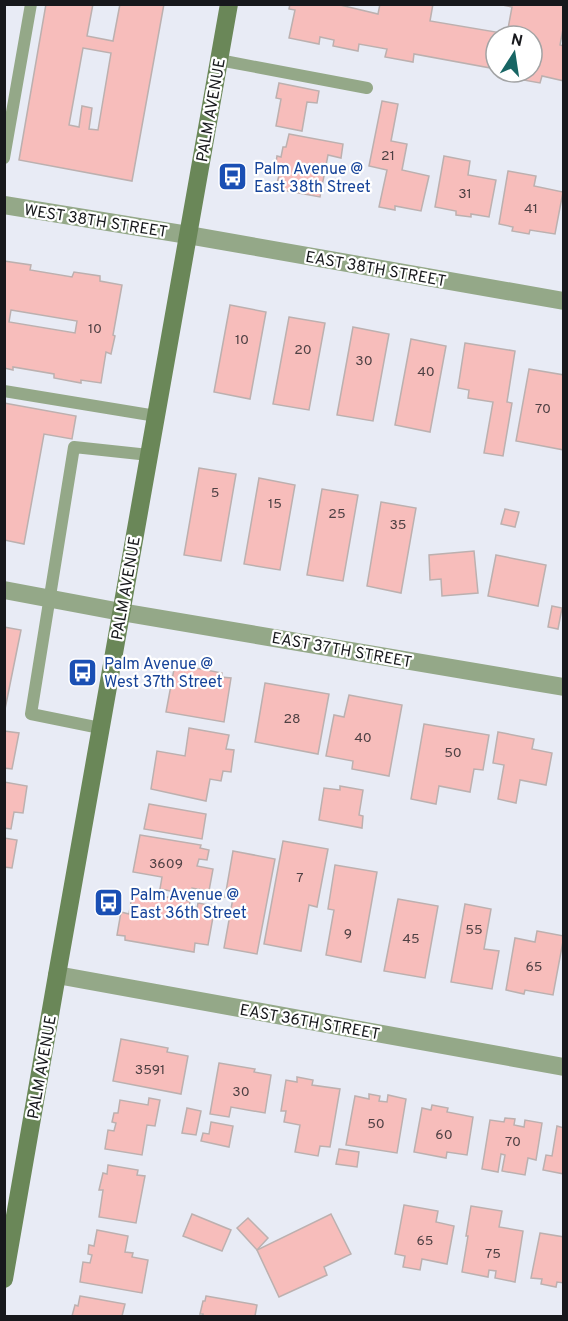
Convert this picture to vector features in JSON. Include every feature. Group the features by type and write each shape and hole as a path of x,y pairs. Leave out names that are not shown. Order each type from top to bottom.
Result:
{"main road":[{"name":"PALM AVENUE","path":"4,1279 229,4"}],"street":[{"name":"WEST 38TH STREET","path":"4,205 188,235"},
{"name":"EAST 38TH STREET","path":"188,235 564,301"},
{"name":"EAST 37TH STREET","path":"4,590 564,687"},
{"name":"EAST 36TH STREET","path":"57,975 564,1067"}],"lane":[{"path":"4,158 31,4"},
{"path":"219,60 367,88"},
{"path":"4,391 156,416"},
{"path":"100,728 31,714 74,447 149,455"}],"building":[{"path":"46,4 93,4 87,36 113,41 120,4 164,4 132,181 19,160","holes":["83,48 111,53 98,130 89,129 92,108 82,106 79,127 69,125"]},
{"path":"290,4 336,4 378,14 380,4 433,4 430,21 484,30 484,67 414,54 413,62 385,57 387,49 359,44 358,51 333,46 334,40 320,37 319,44 289,38 295,10 289,9"},
{"path":"497,4 564,4 564,24 560,45 564,46 564,81 544,76 544,24 509,24 512,7"},
{"path":"279,83 319,91 317,103 307,102 302,131 276,126 281,99 276,98"},
{"path":"382,101 398,104 391,141 407,144 402,170 429,176 421,211 395,206 395,210 379,207 387,170 369,166"},
{"path":"289,134 343,144 341,158 328,155 320,197 276,189 280,170 275,169 277,156 281,157"},
{"path":"444,156 470,161 468,175 496,180 489,217 471,214 471,217 456,215 456,211 435,207"},
{"path":"508,171 536,176 534,186 563,192 555,234 530,230 529,234 512,231 513,227 499,224"},
{"path":"4,261 31,265 30,270 72,277 74,272 100,276 100,281 122,285 113,335 115,336 111,354 106,352 101,383 81,380 81,383 54,378 54,374 13,367 13,370 4,368","holes":["11,310 77,321 75,333 9,322"]},
{"path":"230,305 266,312 250,399 214,392"},
{"path":"289,317 325,323 309,410 273,404"},
{"path":"353,327 389,334 373,421 337,415"},
{"path":"411,339 446,346 430,432 395,425"},
{"path":"465,343 515,351 507,402 512,403 503,456 484,453 493,402 468,398 469,390 458,388"},
{"path":"529,369 564,375 564,450 516,441"},
{"path":"4,403 76,416 72,439 44,434 24,544 4,540"},
{"path":"199,468 236,474 221,561 184,555"},
{"path":"259,478 295,485 280,570 244,564"},
{"path":"322,489 358,495 343,581 307,575"},
{"path":"381,502 416,508 401,593 367,586"},
{"path":"505,509 519,512 515,527 501,524"},
{"path":"474,551 478,593 442,596 441,579 430,580 429,555"},
{"path":"496,555 546,565 538,606 488,596"},
{"path":"552,606 562,608 558,629 548,627"},
{"path":"4,627 21,630 4,714"},
{"path":"175,664 222,673 221,677 231,678 224,722 166,712"},
{"path":"265,683 329,694 318,754 255,742"},
{"path":"349,695 402,705 389,776 352,769 353,761 326,756 334,715 344,717"},
{"path":"424,724 489,735 483,770 474,769 470,792 439,786 436,804 411,799"},
{"path":"189,728 229,735 226,749 234,750 231,772 223,771 221,781 210,779 206,801 151,789 157,751 185,756"},
{"path":"4,731 19,733 12,769 4,768"},
{"path":"498,732 534,739 532,749 552,753 546,785 520,780 516,803 498,799 504,765 493,763"},
{"path":"4,782 27,786 23,813 14,812 11,829 4,828"},
{"path":"340,786 363,790 359,815 363,816 362,828 319,820 324,788 340,790"},
{"path":"149,804 206,814 202,839 144,829"},
{"path":"140,835 201,845 200,848 209,850 207,860 199,859 197,866 213,869 209,891 192,888 191,895 160,889 162,877 133,872"},
{"path":"4,838 17,840 12,868 4,867"},
{"path":"283,841 328,849 317,907 309,905 301,951 264,944"},
{"path":"233,851 275,859 257,954 224,948 233,898 225,897"},
{"path":"335,865 377,872 361,962 326,955 334,910 328,909"},
{"path":"133,891 190,901 188,914 196,915 198,903 215,906 208,945 195,943 194,952 125,940 125,936 117,935 121,912 129,914"},
{"path":"398,899 438,906 425,978 384,971"},
{"path":"465,904 491,909 484,949 499,951 492,989 451,982"},
{"path":"537,931 564,936 553,995 525,990 524,994 506,990 515,938 535,942"},
{"path":"121,1039 168,1048 167,1052 188,1056 181,1094 113,1081"},
{"path":"219,1063 255,1069 254,1072 271,1075 265,1113 231,1107 229,1117 210,1114"},
{"path":"297,1077 313,1080 312,1085 340,1089 330,1147 320,1146 318,1156 295,1152 300,1125 284,1122 286,1111 281,1111 286,1080 297,1082"},
{"path":"369,1094 380,1096 379,1101 387,1102 388,1095 406,1099 397,1153 346,1145 355,1096 369,1099"},
{"path":"149,1098 160,1100 155,1126 147,1125 142,1155 105,1149 108,1130 114,1131 116,1123 112,1122 114,1113 118,1113 120,1100 148,1105"},
{"path":"432,1105 448,1108 447,1112 473,1117 467,1155 447,1152 446,1158 414,1152 422,1108 431,1110"},
{"path":"187,1108 201,1111 196,1135 182,1133"},
{"path":"505,1118 515,1119 514,1125 524,1127 525,1120 542,1123 536,1160 528,1158 525,1175 502,1171 505,1155 501,1154 498,1172 482,1169 490,1120 504,1122"},
{"path":"211,1122 233,1126 229,1147 201,1141 203,1133 209,1134"},
{"path":"557,1126 564,1128 564,1174 543,1170 546,1155 552,1156"},
{"path":"339,1149 359,1152 357,1167 336,1164"},
{"path":"108,1165 138,1170 137,1175 145,1176 136,1223 99,1217 103,1190 99,1190 103,1173 107,1174"},
{"path":"404,1205 438,1211 436,1222 454,1226 447,1264 422,1259 420,1270 403,1267 405,1256 395,1254"},
{"path":"471,1206 502,1211 499,1227 523,1231 515,1282 495,1278 496,1271 489,1270 488,1277 462,1272"},
{"path":"192,1214 231,1230 222,1251 183,1236"},
{"path":"331,1214 351,1254 324,1267 327,1275 279,1297 257,1250"},
{"path":"248,1218 268,1238 257,1250 237,1228"},
{"path":"97,1230 128,1236 125,1252 133,1253 132,1257 148,1260 142,1293 80,1282 83,1262 90,1263 92,1255 88,1254 89,1245 94,1246"},
{"path":"540,1233 564,1237 564,1283 557,1282 556,1287 541,1284 542,1279 531,1278"},
{"path":"80,1296 125,1304 122,1316 72,1316 75,1305 78,1306"},
{"path":"206,1296 257,1305 255,1316 203,1316 200,1314"}],"place":[{"name":"Palm Avenue @ East 38th Street","path":"233,177"},
{"name":"Palm Avenue @ West 37th Street","path":"83,672"},
{"name":"Palm Avenue @ East 36th Street","path":"109,903"}]}
